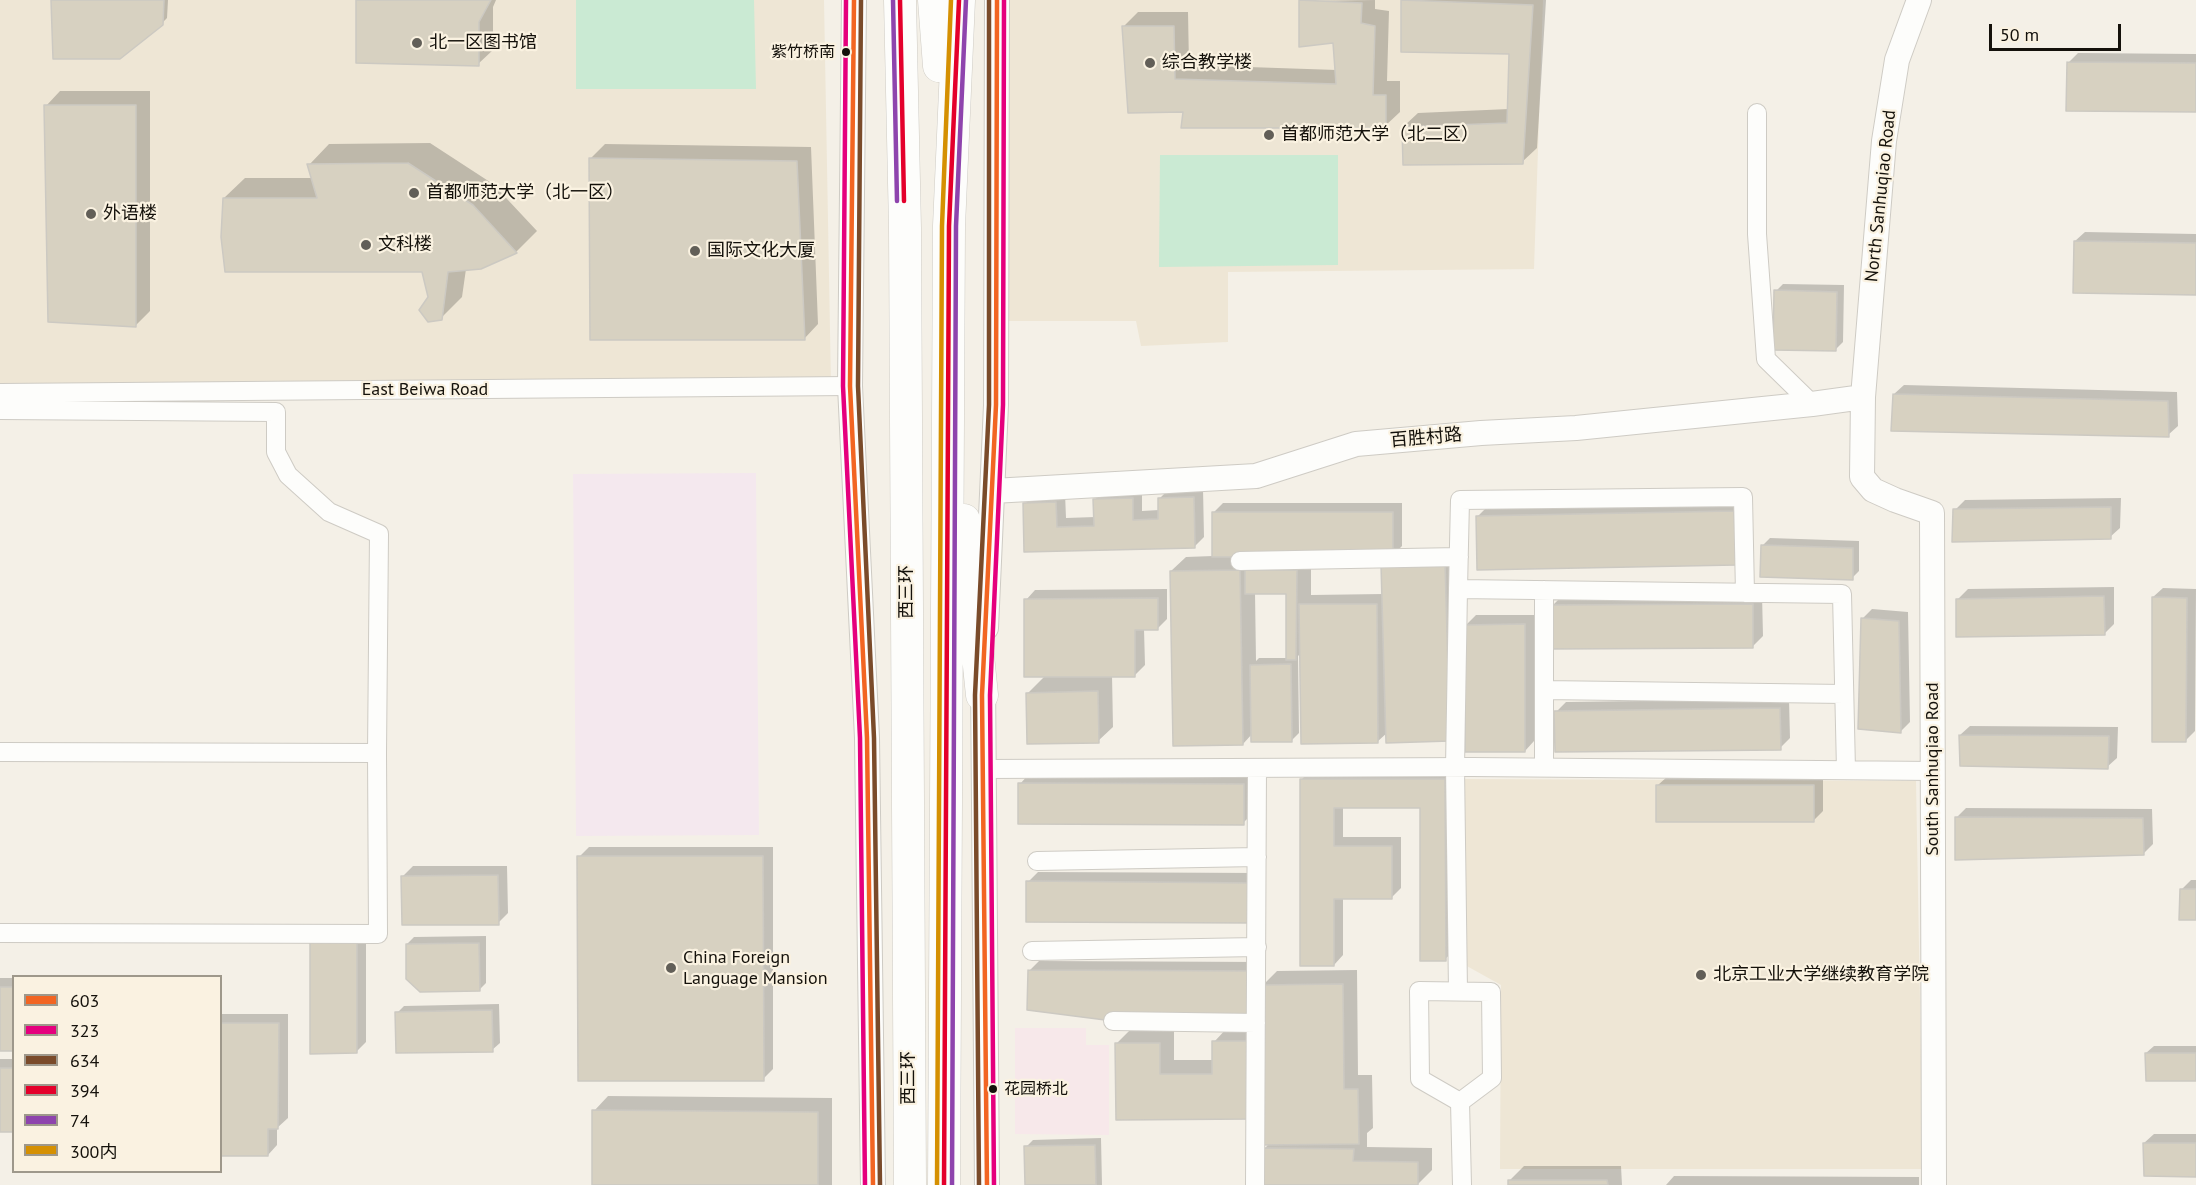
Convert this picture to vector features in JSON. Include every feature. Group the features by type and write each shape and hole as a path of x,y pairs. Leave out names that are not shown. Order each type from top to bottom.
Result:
{"highway":[{"name":"西三环","path":"900,0 905,228 910,1185"},
{"path":"905,228 921,0"},
{"path":"934,0 949,226"},
{"name":"西三环","path":"944,1185 949,226 959,0"},
{"path":"948,373 982,695"}],"street":[{"path":"854,0 850,386 867,738 873,1185"},
{"path":"987,1185 982,695 996,405 997,0"},
{"name":"North Sanhuqiao Road","path":"1863,397 1884,141 1897,60 1919,0"},
{"path":"1757,113 1757,234 1766,359 1812,404"},
{"name":"East Beiwa Road","path":"0,393 850,386"},
{"name":"百胜村路","path":"993,491 1256,476 1356,444 1482,433 1576,428 1863,397"},
{"name":"South Sanhuqiao Road","path":"1863,397 1862,477 1873,490 1932,513 1934,1185"},
{"path":"0,410 276,412 276,453 288,475 329,512 379,534 376,753 378,934 0,933"},
{"path":"1458,991 1455,767 1460,500 1743,497 1745,593"},
{"path":"1240,561 1459,557"},
{"path":"1458,589 1842,594 1846,770"},
{"path":"1544,590 1544,767"},
{"path":"1544,690 1844,693"},
{"path":"0,752 376,753"},
{"path":"983,769 1544,767 1934,771"},
{"path":"1255,1185 1257,768"},
{"path":"1037,861 1257,857"},
{"path":"1032,951 1257,947"},
{"path":"1419,991 1491,992 1492,1078 1460,1102 1420,1079 1419,991"},
{"path":"1113,1021 1256,1023"},
{"path":"1460,1102 1462,1185"}],"shaded area":[{"name":"首都师范大学（北一区）","path":"0,0 824,0 831,386 0,393"},
{"name":"首都师范大学（北二区）","path":"998,0 1543,0 1534,269 1228,272 1228,342 1141,346 1136,321 1001,321"},
{"path":"756,473 759,835 576,836 573,474"},
{"name":"北京工业大学继续教育学院","path":"1463,779 1916,781 1923,1169 1500,1169 1501,985 1465,965"},
{"path":"1015,1028 1086,1028 1086,1045 1109,1045 1109,1135 1015,1134"}],"green space":[{"path":"576,0 754,0 756,89 576,89"},
{"path":"1160,155 1338,155 1338,265 1159,267"}],"building":[{"path":"51,0 164,0 163,25 120,59 53,59"},
{"name":"北一区图书馆","path":"356,0 491,0 479,22 479,66 356,63"},
{"name":"综合教学楼","path":"1299,0 1362,3 1361,23 1375,26 1373,95 1386,95 1386,128 1181,128 1183,112 1128,113 1122,26 1174,26 1175,79 1336,84 1333,43 1299,47"},
{"path":"1401,0 1533,5 1523,164 1403,165 1402,127 1507,123 1509,54 1401,52"},
{"path":"2067,62 2196,63 2196,112 2066,111"},
{"name":"外语楼","path":"44,105 136,105 136,327 48,322"},
{"name":"国际文化大厦","path":"589,158 797,161 805,340 590,340"},
{"name":"文科楼","path":"408,163 473,205 517,253 481,269 448,272 442,320 428,322 419,310 428,297 422,272 225,272 221,237 223,198 317,198 307,164"},
{"path":"2074,241 2196,243 2196,295 2073,293"},
{"path":"1774,290 1837,292 1836,351 1773,350"},
{"path":"1893,394 2168,401 2169,437 1891,431"},
{"path":"1194,497 1195,548 1024,552 1023,503 1056,502 1057,527 1094,526 1093,499 1133,498 1133,520 1158,519 1158,498"},
{"path":"2111,507 2111,539 1952,542 1953,509"},
{"path":"1734,511 1736,565 1477,570 1476,516"},
{"path":"1212,512 1393,512 1393,557 1212,557"},
{"path":"1761,545 1853,548 1853,580 1760,577"},
{"path":"1445,563 1450,741 1386,743 1381,565"},
{"path":"1240,570 1243,745 1173,746 1170,571"},
{"path":"1245,570 1297,570 1296,660 1286,660 1286,594 1245,594"},
{"path":"2104,596 2105,635 1956,637 1956,599"},
{"path":"2152,597 2187,598 2186,742 2152,742"},
{"path":"1158,598 1158,630 1135,630 1135,677 1024,677 1024,599"},
{"path":"1299,604 1377,604 1378,743 1301,744"},
{"path":"1753,604 1753,648 1551,649 1551,605"},
{"path":"1861,618 1899,621 1901,733 1858,729"},
{"path":"1525,624 1525,752 1465,752 1465,625"},
{"path":"1291,664 1292,742 1251,742 1250,665"},
{"path":"1098,691 1099,743 1027,744 1026,693"},
{"path":"1780,708 1781,750 1555,752 1554,711"},
{"path":"1959,735 2109,736 2108,769 1960,766"},
{"path":"1300,779 1445,779 1446,961 1420,961 1420,808 1334,808 1334,846 1392,846 1392,899 1334,899 1334,966 1300,966"},
{"path":"1018,783 1244,784 1244,825 1018,824"},
{"path":"1656,785 1814,785 1814,822 1656,822"},
{"path":"1955,817 2143,818 2144,855 1955,860"},
{"name":"China Foreign Language Mansion","path":"577,856 763,856 764,1081 578,1081"},
{"path":"498,875 499,925 402,925 401,876"},
{"path":"1026,881 1252,883 1252,923 1026,922"},
{"path":"2180,889 2196,889 2196,920 2179,920"},
{"path":"310,941 357,941 357,1053 310,1054"},
{"path":"479,943 480,991 420,992 406,979 406,944"},
{"path":"1028,970 1254,971 1256,1023 1113,1021 1027,1010"},
{"path":"1343,984 1344,1089 1358,1089 1359,1144 1263,1145 1261,985"},
{"path":"0,987 12,987 12,1051 0,1051"},
{"path":"492,1010 493,1052 396,1053 395,1012"},
{"path":"222,1023 279,1023 278,1129 268,1129 268,1156 222,1156"},
{"path":"1212,1041 1250,1041 1251,1119 1116,1120 1115,1043 1160,1043 1160,1074 1212,1074"},
{"path":"2145,1053 2196,1053 2196,1081 2146,1081"},
{"path":"0,1068 12,1068 12,1132 0,1132"},
{"path":"592,1110 818,1112 818,1185 592,1185"},
{"path":"2143,1143 2196,1143 2196,1177 2144,1176"},
{"path":"1095,1145 1096,1185 1025,1185 1024,1146"},
{"path":"1263,1148 1354,1149 1353,1161 1418,1162 1418,1185 1263,1185"},
{"path":"1508,1180 1607,1180 1608,1185 1508,1185"}],"transit line":[{"name":"323","path":"846,0 843,386 860,738 865,1185"},
{"name":"603","path":"854,0 850,386 867,738 873,1185"},
{"name":"634","path":"861,0 858,386 874,738 880,1185"},
{"name":"74","path":"893,0 897,201"},
{"name":"394","path":"900,0 904,201"},
{"name":"300内","path":"937,1185 942,226 951,0"},
{"name":"394","path":"944,1185 949,226 959,0"},
{"name":"74","path":"952,1185 956,226 966,0"},
{"name":"634","path":"979,1185 975,695 989,405 989,0"},
{"name":"603","path":"987,1185 982,695 996,405 997,0"},
{"name":"323","path":"994,1185 990,695 1003,405 1004,0"}],"place":[{"name":"北一区图书馆","path":"417,43"},
{"name":"紫竹桥南","path":"846,52"},
{"name":"综合教学楼","path":"1150,63"},
{"name":"首都师范大学（北二区）","path":"1269,135"},
{"name":"首都师范大学（北一区）","path":"414,193"},
{"name":"外语楼","path":"91,214"},
{"name":"文科楼","path":"366,245"},
{"name":"国际文化大厦","path":"695,251"},
{"name":"China Foreign Language Mansion","path":"671,968"},
{"name":"北京工业大学继续教育学院","path":"1701,975"},
{"name":"花园桥北","path":"993,1089"}]}
